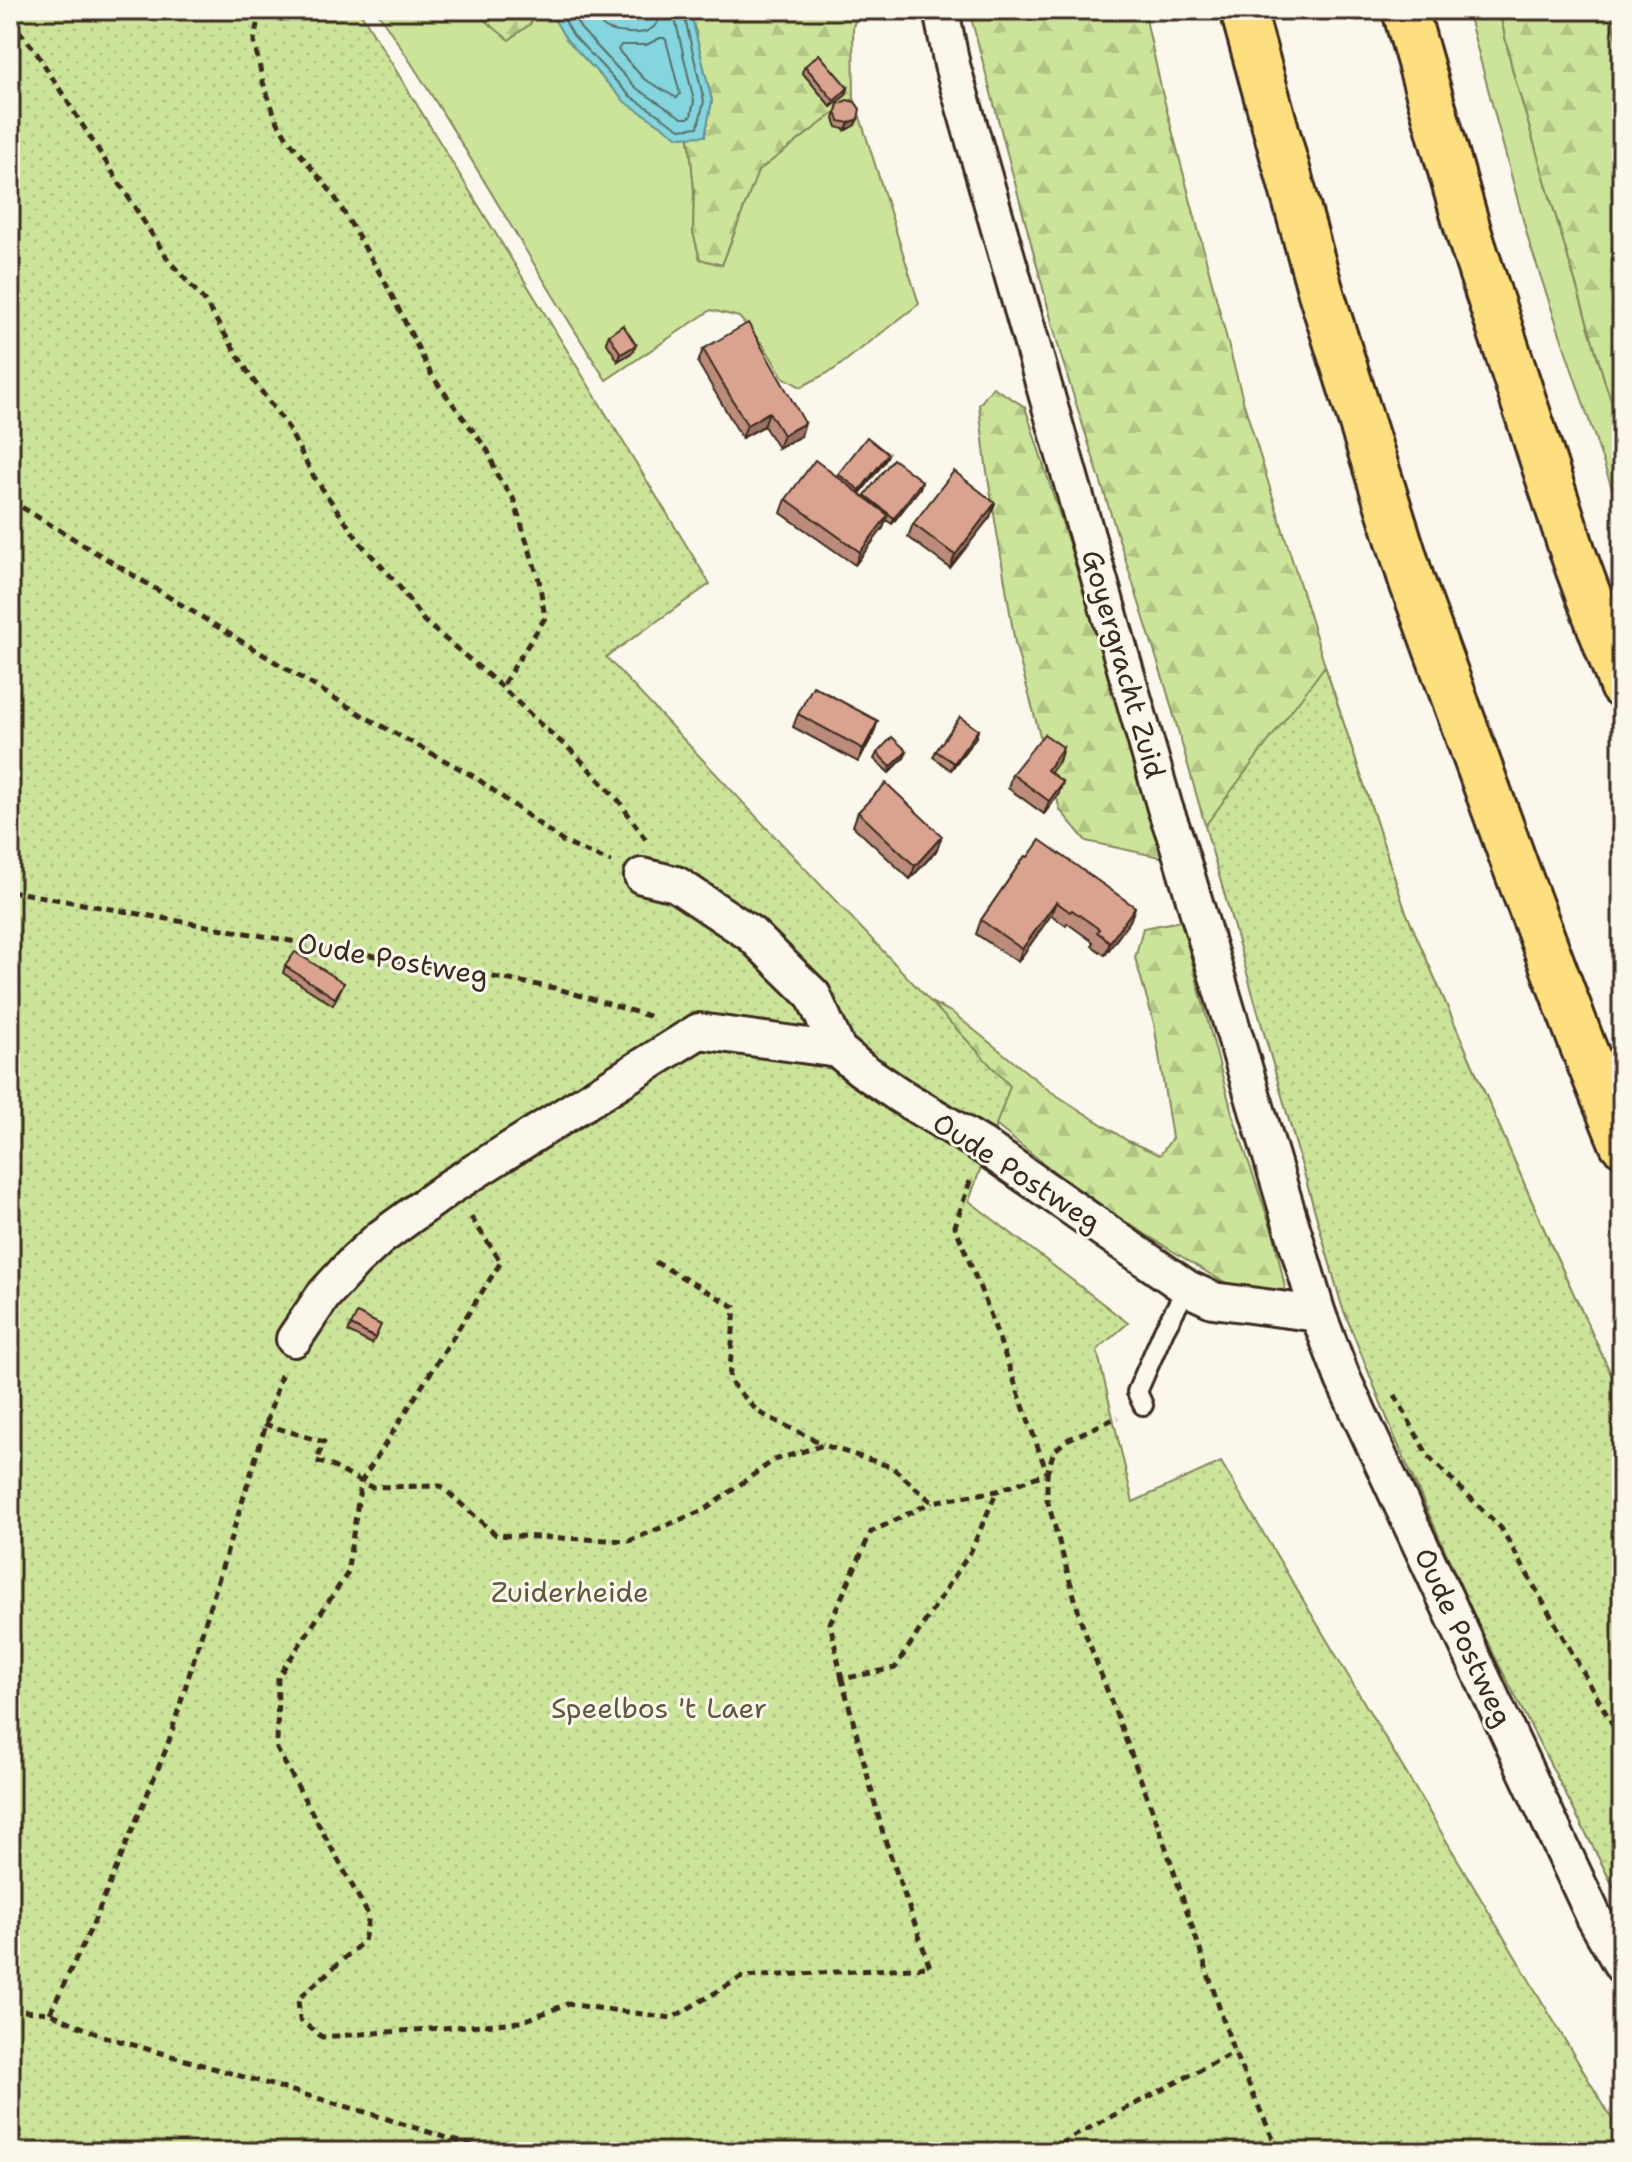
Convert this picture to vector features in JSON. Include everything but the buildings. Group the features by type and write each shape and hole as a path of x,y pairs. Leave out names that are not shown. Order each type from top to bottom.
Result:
{"highway":[{"path":"1243,10 1321,293 1412,582 1622,1143"},
{"path":"1405,10 1470,237 1576,562 1622,686"}],"street":[{"name":"Goyergracht Zuid","path":"941,10 957,80 1165,808 1318,1314"},
{"path":"642,876 676,884 751,934 813,995 838,1050"},
{"path":"294,1339 323,1296 380,1238 450,1187 699,1031 838,1050"},
{"name":"Oude Postweg","path":"838,1050 902,1097 982,1145 1187,1288 1213,1300 1318,1314 1343,1379 1594,1917 1622,1966"}],"lane":[{"path":"1143,1405 1137,1392 1164,1330 1187,1288"}],"path":[{"path":"257,10 254,41 263,82 276,119 287,138 333,194 385,282 432,376 488,451 498,477 513,498 539,580 545,618 501,686"},
{"path":"10,20 34,49 169,261 203,299 253,380 287,426 314,477 361,544 396,582 424,621 575,754 619,801 676,884"},
{"path":"10,500 367,718 475,777 565,843 642,876"},
{"name":"Oude Postweg","path":"10,891 555,988 699,1031"},
{"path":"982,1145 955,1226 1047,1473"},
{"path":"450,1187 501,1262 361,1482 347,1574 278,1677 277,1749 369,1916 364,1941 298,1999 300,2020 322,2037 521,2022 567,2004 672,2018 742,1977 930,1967 883,1834 830,1623 871,1532 932,1502 997,1491 1047,1473"},
{"path":"655,1262 735,1307 729,1380 758,1412 824,1445 892,1467 932,1502"},
{"path":"50,2013 93,1924 167,1747 264,1424 294,1339"},
{"path":"1343,1379 1354,1375 1394,1394 1428,1456 1501,1528 1622,1741"},
{"path":"1143,1405 1067,1440 1054,1451 1047,1473 1047,1499 1082,1624 1161,1833 1234,2052 1279,2152"},
{"path":"264,1424 324,1442 316,1461 371,1487 441,1486 496,1535 629,1541 706,1509 774,1460 824,1445"},
{"path":"842,1679 895,1668 971,1551 997,1491"},
{"path":"10,2010 50,2013 99,2035 492,2152"},
{"path":"1005,2152 1057,2145 1234,2052"}],"green space":[{"name":"Zuiderheide","path":"10,10 359,10 710,584 606,657 1010,1086 969,1201 1128,1323 1097,1350 1133,1502 1221,1462 1622,2136 1622,2152 10,2152"},
{"path":"376,10 472,10 509,39 530,24 538,10 549,10 566,39 679,137 689,136 694,190 693,232 700,259 722,265 758,171 854,98 919,304 835,369 801,387 783,377 764,346 739,317 711,310 606,380"},
{"path":"472,10 538,10 530,24 509,40"},
{"path":"690,10 859,10 853,27 854,98 758,171 722,265 700,259 693,232 694,190 689,136 705,135 712,101"},
{"path":"969,10 1144,10 1162,92 1244,404 1405,910 1551,1245 1622,1398 1622,1903 1477,1622 1396,1440 1342,1306 1166,688 1061,356"},
{"path":"1467,10 1499,10 1513,72 1622,434 1622,518 1529,242"},
{"path":"1499,10 1611,10 1622,65 1622,434 1513,72"},
{"path":"993,387 1025,407 1132,740 1164,858 1086,841 1060,810 1015,643 986,465 979,405"},
{"path":"1325,666 1405,910 1551,1245 1622,1398 1622,1903 1477,1622 1396,1440 1342,1306 1205,826"},
{"path":"1181,921 1233,1116 1274,1236 1287,1297 1255,1298 1213,1276 1087,1198 962,1098 903,988 953,1013 1050,1091 1128,1141 1160,1155 1172,1138 1154,1023 1135,958 1143,928"}],"water":[{"path":"549,10 606,10 640,16 645,10 690,10 712,101 705,136 679,137 625,102 566,39"}],"park label":[{"name":"Speelbos 't Laer","path":"659,1708"}]}
